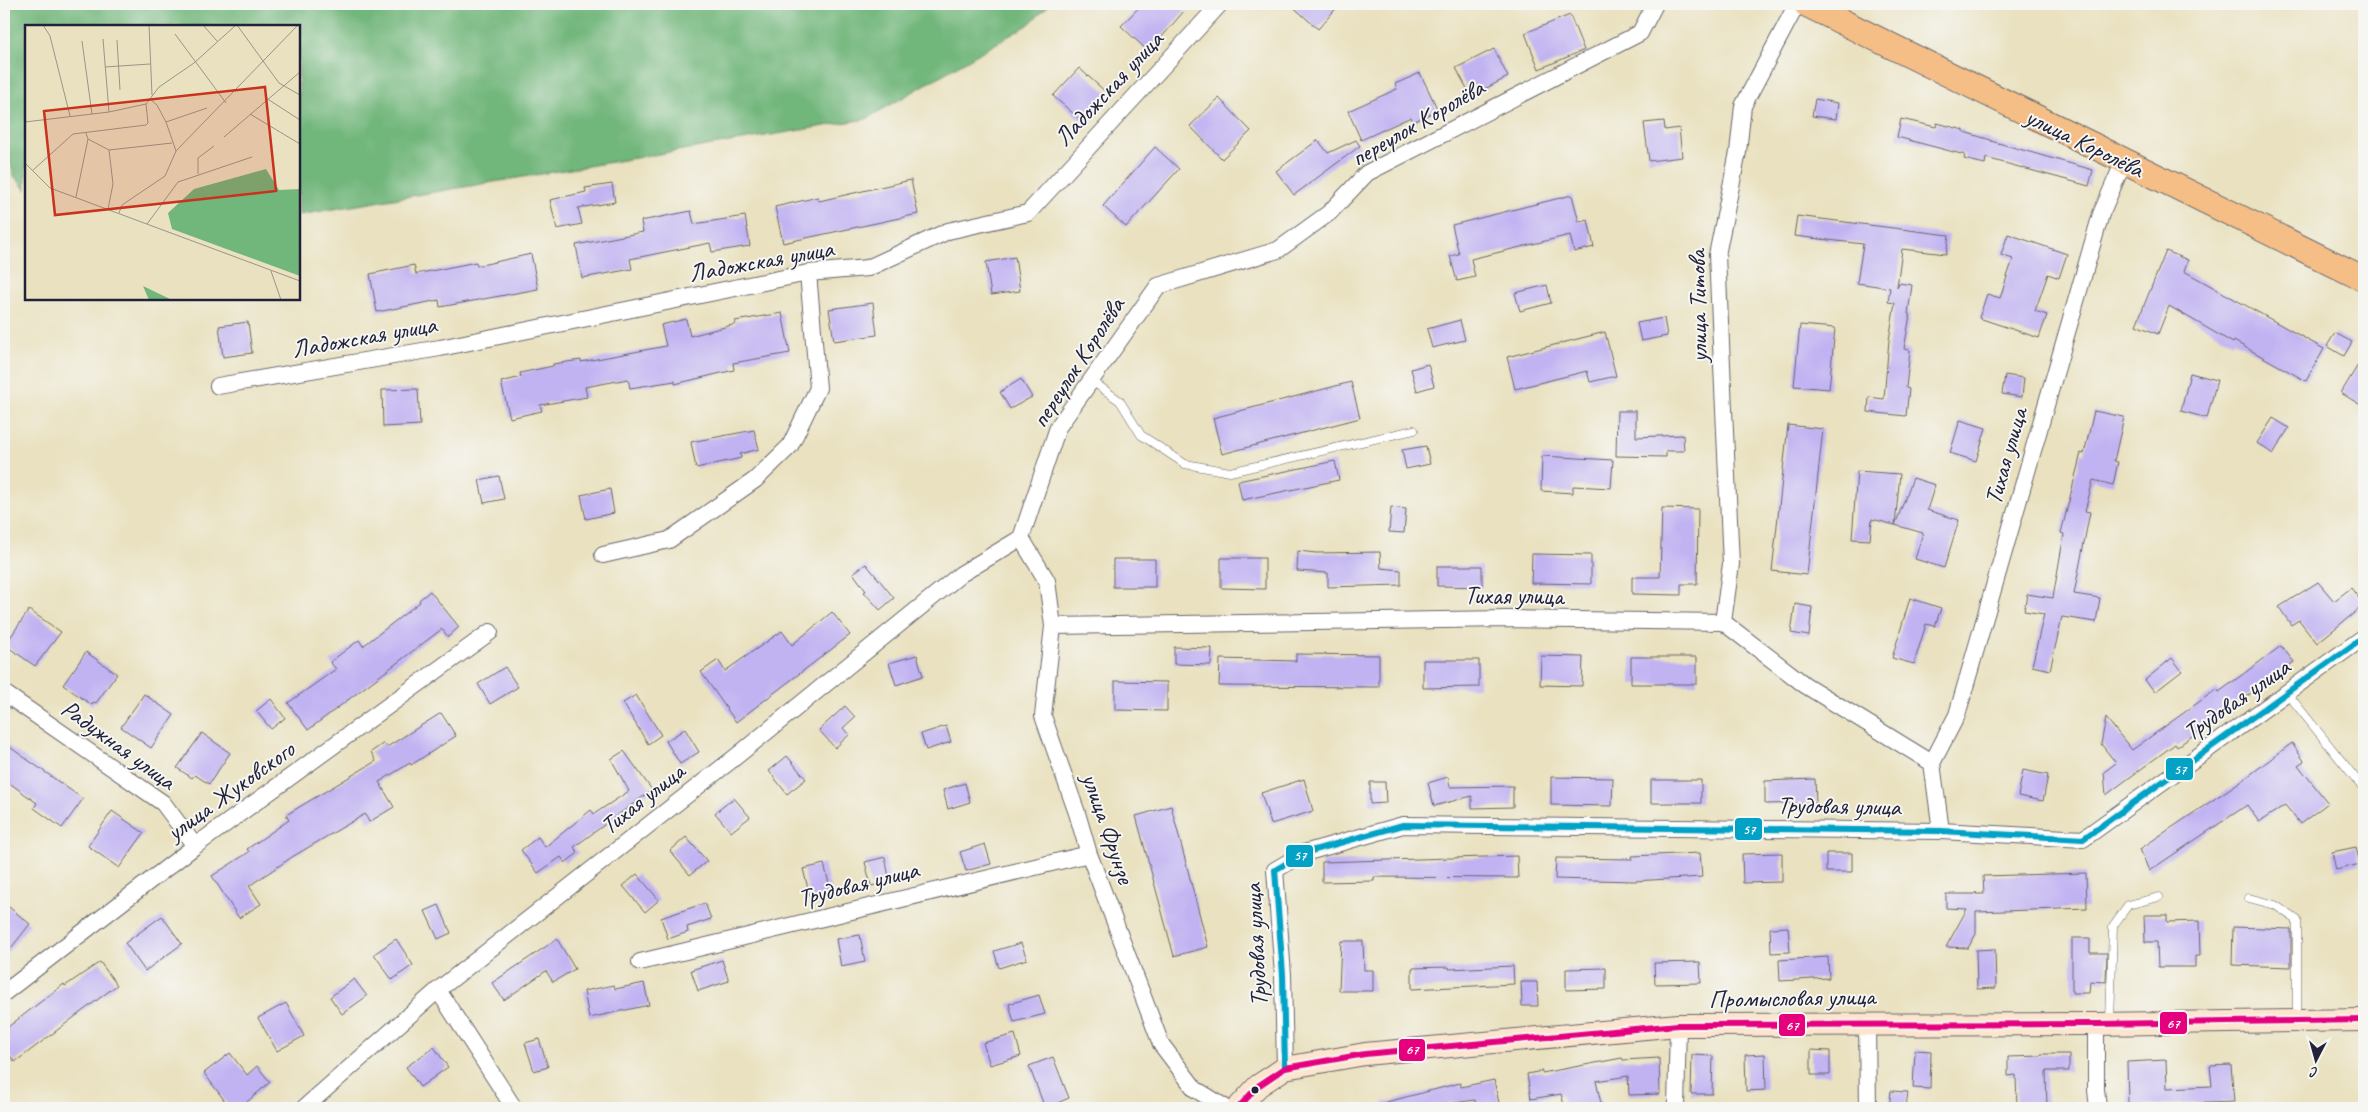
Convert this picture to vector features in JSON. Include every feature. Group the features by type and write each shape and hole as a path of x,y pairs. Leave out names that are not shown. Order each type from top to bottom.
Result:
{"main road":[{"name":"улица Королёва","path":"1806,4 2364,279"}],"street":[{"name":"Ладожская улица","path":"218,386 440,348 808,274 868,268 948,231 1028,213 1220,4"},
{"name":"переулок Королёва","path":"1021,538 1058,427 1158,286 1278,250 1330,213 1367,173 1640,33 1655,4"},
{"name":"улица Титова","path":"1723,622 1731,564 1717,255 1738,152 1743,106 1797,4"},
{"name":"Тихая улица","path":"1932,763 1957,715 2101,214 2124,161"},
{"path":"603,555 669,540 755,480 790,446 818,388 808,274"},
{"name":"Тихая улица","path":"304,1108 438,990 738,755 961,574 1021,538"},
{"name":"улица Фрунзе","path":"1021,538 1047,581 1053,626 1043,716 1089,854 1161,1044 1195,1089 1226,1108"},
{"name":"Тихая улица","path":"1053,626 1507,619 1723,622"},
{"path":"1723,622 1805,685 1932,763 1941,831"},
{"name":"улица Жуковского","path":"4,993 195,846 490,632"},
{"name":"Трудовая улица","path":"1285,1068 1283,975 1275,870 1304,853 1403,825 1941,831 2083,838 2288,694 2364,637"},
{"name":"Радужная улица","path":"4,693 163,803 195,846"},
{"name":"Трудовая улица","path":"640,962 1089,854"},
{"path":"438,990 514,1108"},
{"name":"Промысловая улица","path":"1238,1108 1258,1086 1285,1068 1365,1054 1678,1026 2103,1024 2364,1020"},
{"path":"1867,1024 1868,1108"},
{"path":"2098,1108 2096,1090 2103,1024"},
{"path":"1676,1108 1678,1026"}],"lane":[{"path":"1092,381 1120,401 1141,435 1185,464 1230,472 1414,430"},
{"path":"2288,694 2364,788"},
{"path":"2103,1024 2113,926 2128,905 2159,896"},
{"path":"2249,898 2275,905 2297,920 2296,1021"}],"green space":[{"path":"4,4 1050,4 1028,25 866,119 300,215 300,25 25,25 25,189 14,176 4,140"}],"building":[{"path":"1142,4 1190,4 1149,52 1121,26"},
{"path":"1290,4 1340,4 1318,29"},
{"path":"1570,15 1584,50 1539,69 1525,33"},
{"path":"1494,49 1508,77 1471,96 1456,68"},
{"path":"1079,68 1107,93 1082,121 1053,96"},
{"path":"1420,73 1438,110 1413,122 1411,117 1361,140 1348,111 1397,89 1395,84"},
{"path":"1219,98 1251,131 1222,159 1190,126"},
{"path":"1815,99 1838,103 1836,119 1812,116"},
{"path":"1901,119 1936,127 1937,123 1964,130 1964,132 1991,141 2093,170 2089,186 1986,158 1985,164 1964,159 1965,155 1897,137"},
{"path":"1664,121 1665,130 1679,128 1682,157 1649,161 1644,123"},
{"path":"1318,140 1328,153 1356,140 1360,146 1294,195 1276,171"},
{"path":"1155,147 1179,169 1126,227 1103,206"},
{"path":"911,180 918,214 783,243 775,207 818,197 819,201"},
{"path":"612,184 615,202 578,208 582,224 557,229 550,200 586,192 585,188"},
{"path":"1572,195 1579,222 1588,220 1594,247 1574,252 1570,235 1471,259 1475,277 1457,281 1450,256 1459,254 1452,225"},
{"path":"691,211 694,224 745,216 750,246 712,252 710,243 630,259 632,269 582,278 576,245 643,232 641,221"},
{"path":"1797,216 1949,235 1946,254 1902,249 1897,287 1899,283 1912,285 1908,314 1910,315 1904,349 1910,350 1906,388 1909,389 1906,416 1868,412 1869,397 1884,399 1889,340 1895,303 1888,302 1890,288 1857,283 1863,244 1794,236"},
{"path":"2008,234 2067,254 2059,278 2048,274 2035,311 2047,315 2039,338 1979,318 1987,294 2000,298 2013,259 2001,255"},
{"path":"2166,251 2188,260 2184,271 2324,349 2306,381 2234,341 2233,343 2169,306 2158,334 2136,325"},
{"path":"531,254 538,289 440,307 439,300 377,312 370,274 414,265 416,274 476,262 477,266"},
{"path":"1015,257 1020,291 991,295 986,262"},
{"path":"1547,285 1551,303 1520,311 1515,293"},
{"path":"873,303 877,335 834,341 829,309"},
{"path":"782,313 790,353 733,363 734,370 675,384 675,381 630,388 628,379 585,387 587,397 540,405 542,411 510,418 501,382 521,377 520,373 553,366 553,364 581,360 581,362 666,346 661,325 686,319 690,336 736,324 735,321"},
{"path":"1664,318 1667,336 1641,341 1637,323"},
{"path":"1460,320 1465,340 1432,348 1427,329"},
{"path":"248,322 252,353 223,357 219,326"},
{"path":"1800,325 1835,328 1829,389 1794,386"},
{"path":"1605,332 1616,376 1590,382 1587,371 1515,389 1507,357"},
{"path":"2335,333 2352,342 2344,356 2327,346"},
{"path":"2364,355 2364,407 2341,393"},
{"path":"1428,364 1434,386 1417,391 1411,369"},
{"path":"2190,373 2217,380 2207,418 2181,411"},
{"path":"2005,375 2024,378 2022,397 2002,394"},
{"path":"1021,379 1032,397 1010,409 1000,392"},
{"path":"1351,382 1360,418 1222,454 1213,418"},
{"path":"418,389 420,425 383,427 382,390"},
{"path":"1617,411 1636,411 1636,437 1683,435 1684,451 1666,451 1666,457 1616,456"},
{"path":"2094,411 2124,417 2114,461 2118,462 2113,485 2093,480 2085,511 2090,512 2074,594 2100,598 2096,622 2062,617 2050,670 2032,666 2044,614 2024,611 2027,594 2053,598 2064,534 2061,533 2081,453 2084,454"},
{"path":"2273,418 2289,428 2273,454 2257,443"},
{"path":"1960,420 1986,428 1976,461 1950,453"},
{"path":"1788,425 1823,429 1807,575 1772,571"},
{"path":"754,430 759,449 740,454 741,458 696,468 691,442"},
{"path":"1426,446 1430,464 1406,469 1402,450"},
{"path":"1542,456 1613,460 1611,488 1573,486 1573,493 1541,491"},
{"path":"1335,461 1339,480 1242,500 1238,481"},
{"path":"1857,471 1900,474 1895,525 1872,519 1870,540 1852,539"},
{"path":"499,476 504,499 484,503 479,480"},
{"path":"1913,478 1935,485 1927,510 1959,520 1944,568 1915,559 1923,533 1895,525"},
{"path":"610,489 614,513 586,519 581,495"},
{"path":"1391,507 1406,509 1404,533 1389,532"},
{"path":"1662,508 1698,509 1697,584 1681,584 1681,595 1632,594 1632,577 1660,577"},
{"path":"1298,551 1316,553 1380,552 1381,568 1401,570 1401,585 1328,587 1328,573 1297,571"},
{"path":"1532,554 1591,555 1591,584 1531,583"},
{"path":"1221,558 1265,558 1265,589 1221,588"},
{"path":"1113,559 1155,559 1155,587 1113,587"},
{"path":"866,564 894,598 880,610 864,592 866,591 853,573"},
{"path":"1437,566 1482,566 1482,587 1437,586"},
{"path":"2318,582 2334,601 2351,588 2364,605 2317,643 2299,620 2291,625 2279,607"},
{"path":"430,591 459,627 448,637 442,629 308,730 288,703 336,669 330,662 359,640 363,646 420,602 419,600"},
{"path":"1910,598 1941,608 1935,626 1926,624 1914,664 1892,658"},
{"path":"1795,604 1812,607 1809,636 1791,633"},
{"path":"29,610 61,632 35,666 5,645"},
{"path":"832,612 850,635 736,722 701,672 718,660 725,671 782,631 792,645"},
{"path":"2281,646 2294,662 2177,747 2175,744 2106,795 2104,772 2116,763 2101,744 2106,718 2132,750 2217,689 2219,692"},
{"path":"1174,647 1212,648 1211,665 1174,664"},
{"path":"86,652 117,674 96,703 94,702 92,705 63,685"},
{"path":"1296,654 1379,655 1379,687 1219,686 1220,659 1296,661"},
{"path":"917,655 923,676 896,685 889,663"},
{"path":"1541,656 1583,657 1582,686 1540,685"},
{"path":"1631,657 1697,657 1697,684 1631,684"},
{"path":"2172,658 2182,671 2155,692 2145,680"},
{"path":"1423,660 1479,660 1479,687 1423,688"},
{"path":"505,667 518,687 490,704 478,684"},
{"path":"1115,681 1167,682 1167,711 1115,710"},
{"path":"144,694 174,715 151,748 121,727"},
{"path":"636,695 661,735 648,744 623,703"},
{"path":"271,699 285,718 271,729 256,711"},
{"path":"845,706 855,717 843,728 849,735 835,748 819,730"},
{"path":"441,713 456,736 411,765 410,763 379,782 394,807 369,822 365,814 292,857 249,886 261,904 239,918 212,876 249,852 247,849 289,820 286,815 376,761 371,752 384,743 387,747"},
{"path":"946,726 951,742 926,750 921,734"},
{"path":"685,729 699,752 680,764 666,741"},
{"path":"202,733 230,753 209,784 195,775 192,778 177,768"},
{"path":"4,743 83,799 62,828 34,808 37,803 4,779"},
{"path":"2292,743 2304,761 2298,765 2328,803 2300,824 2285,805 2259,822 2247,805 2149,871 2140,849 2247,777"},
{"path":"624,751 652,790 574,847 578,853 565,863 561,857 538,873 521,850 538,837 545,847 591,810 594,814 629,791 611,759"},
{"path":"787,756 806,779 787,794 769,771"},
{"path":"2023,770 2048,775 2043,801 2018,796"},
{"path":"1448,777 1450,787 1513,786 1513,807 1472,808 1472,796 1434,806 1428,783"},
{"path":"1551,777 1613,778 1612,806 1551,805"},
{"path":"1304,779 1313,811 1271,824 1261,793"},
{"path":"1815,779 1816,803 1765,804 1765,781"},
{"path":"1651,780 1701,780 1701,803 1651,803"},
{"path":"1370,782 1385,782 1386,803 1370,804"},
{"path":"965,783 970,802 948,809 943,790"},
{"path":"734,798 750,817 731,832 715,813"},
{"path":"1171,806 1208,947 1174,956 1136,816"},
{"path":"112,811 144,833 119,868 88,846"},
{"path":"686,837 707,861 690,875 670,851"},
{"path":"985,844 991,864 966,871 960,852"},
{"path":"2356,847 2360,864 2336,870 2332,852"},
{"path":"1700,853 1702,877 1634,881 1555,879 1556,858 1633,859 1632,856"},
{"path":"1782,853 1782,882 1743,883 1742,854"},
{"path":"1826,853 1852,853 1852,872 1826,872"},
{"path":"1517,856 1518,878 1374,877 1374,881 1322,882 1322,862"},
{"path":"885,857 890,882 871,886 865,862"},
{"path":"824,864 832,895 811,900 803,869"},
{"path":"2086,873 2087,908 1976,912 1976,934 1968,948 1946,947 1967,909 1946,908 1946,894 1975,894 1976,892 1976,894 1984,894 1983,876"},
{"path":"637,874 659,900 645,912 623,886"},
{"path":"4,903 30,924 4,957"},
{"path":"705,903 711,919 687,927 688,932 668,939 661,918"},
{"path":"439,905 451,933 438,939 425,911"},
{"path":"2144,915 2167,915 2167,922 2199,921 2200,956 2195,956 2195,967 2158,967 2157,942 2145,942"},
{"path":"162,916 182,944 145,971 125,943"},
{"path":"1788,927 1790,952 1771,953 1770,928"},
{"path":"2233,927 2291,929 2291,967 2232,965"},
{"path":"860,935 865,962 841,967 836,939"},
{"path":"2072,938 2090,938 2090,953 2107,953 2106,982 2090,981 2089,993 2072,993"},
{"path":"396,939 413,965 392,980 374,954"},
{"path":"557,939 575,969 553,982 546,971 504,1000 492,983"},
{"path":"1341,941 1363,941 1364,970 1373,970 1373,991 1339,991"},
{"path":"1021,943 1027,959 999,968 994,951"},
{"path":"1995,949 1996,988 1977,989 1976,950"},
{"path":"1828,957 1829,978 1780,981 1779,960"},
{"path":"722,960 729,981 698,991 691,970"},
{"path":"100,962 117,985 15,1062 4,1048 4,1030 64,984 65,986"},
{"path":"1700,962 1701,983 1655,984 1654,963"},
{"path":"1513,966 1514,984 1412,989 1412,968 1449,967 1449,969"},
{"path":"1606,968 1606,989 1566,990 1566,969"},
{"path":"354,979 367,996 342,1014 330,997"},
{"path":"1521,982 1537,982 1538,1006 1522,1006"},
{"path":"644,983 649,1005 589,1018 584,991 614,985 615,989"},
{"path":"1039,995 1045,1014 1014,1022 1009,1004"},
{"path":"286,1003 304,1036 277,1051 258,1018"},
{"path":"1015,1034 1021,1056 990,1065 983,1043"},
{"path":"539,1039 548,1067 534,1071 525,1043"},
{"path":"434,1047 448,1067 420,1087 406,1067"},
{"path":"1811,1050 1830,1051 1830,1075 1811,1075"},
{"path":"1915,1050 1931,1051 1930,1089 1913,1088"},
{"path":"230,1053 247,1075 257,1066 270,1082 240,1108 230,1108 204,1073"},
{"path":"1765,1054 1766,1090 1746,1091 1745,1055"},
{"path":"2041,1054 2069,1054 2069,1071 2046,1071 2047,1108 2017,1108 2016,1075 2008,1076 2008,1057 2041,1056"},
{"path":"1692,1055 1713,1056 1712,1094 1691,1094"},
{"path":"1053,1057 1069,1098 1045,1108 1029,1066"},
{"path":"1622,1058 1623,1060 1659,1058 1660,1094 1629,1095 1628,1076 1596,1081 1602,1108 1565,1108 1561,1094 1531,1099 1527,1074 1542,1071 1542,1073"},
{"path":"2166,1060 2167,1088 2212,1086 2210,1066 2231,1065 2234,1102 2128,1106 2127,1062"},
{"path":"1494,1080 1499,1103 1476,1108 1475,1100 1432,1106 1432,1108 1383,1108 1383,1103 1460,1083 1461,1087"},
{"path":"1891,1091 1908,1092 1906,1108 1889,1108"}],"transit line":[{"name":"57","path":"1285,1068 1283,975 1275,870 1304,853 1403,825 1941,831 2083,839 2364,637"},
{"name":"67","path":"1238,1108 1258,1086 1285,1068 1365,1054 1678,1025 2096,1024 2364,1020"}]}
